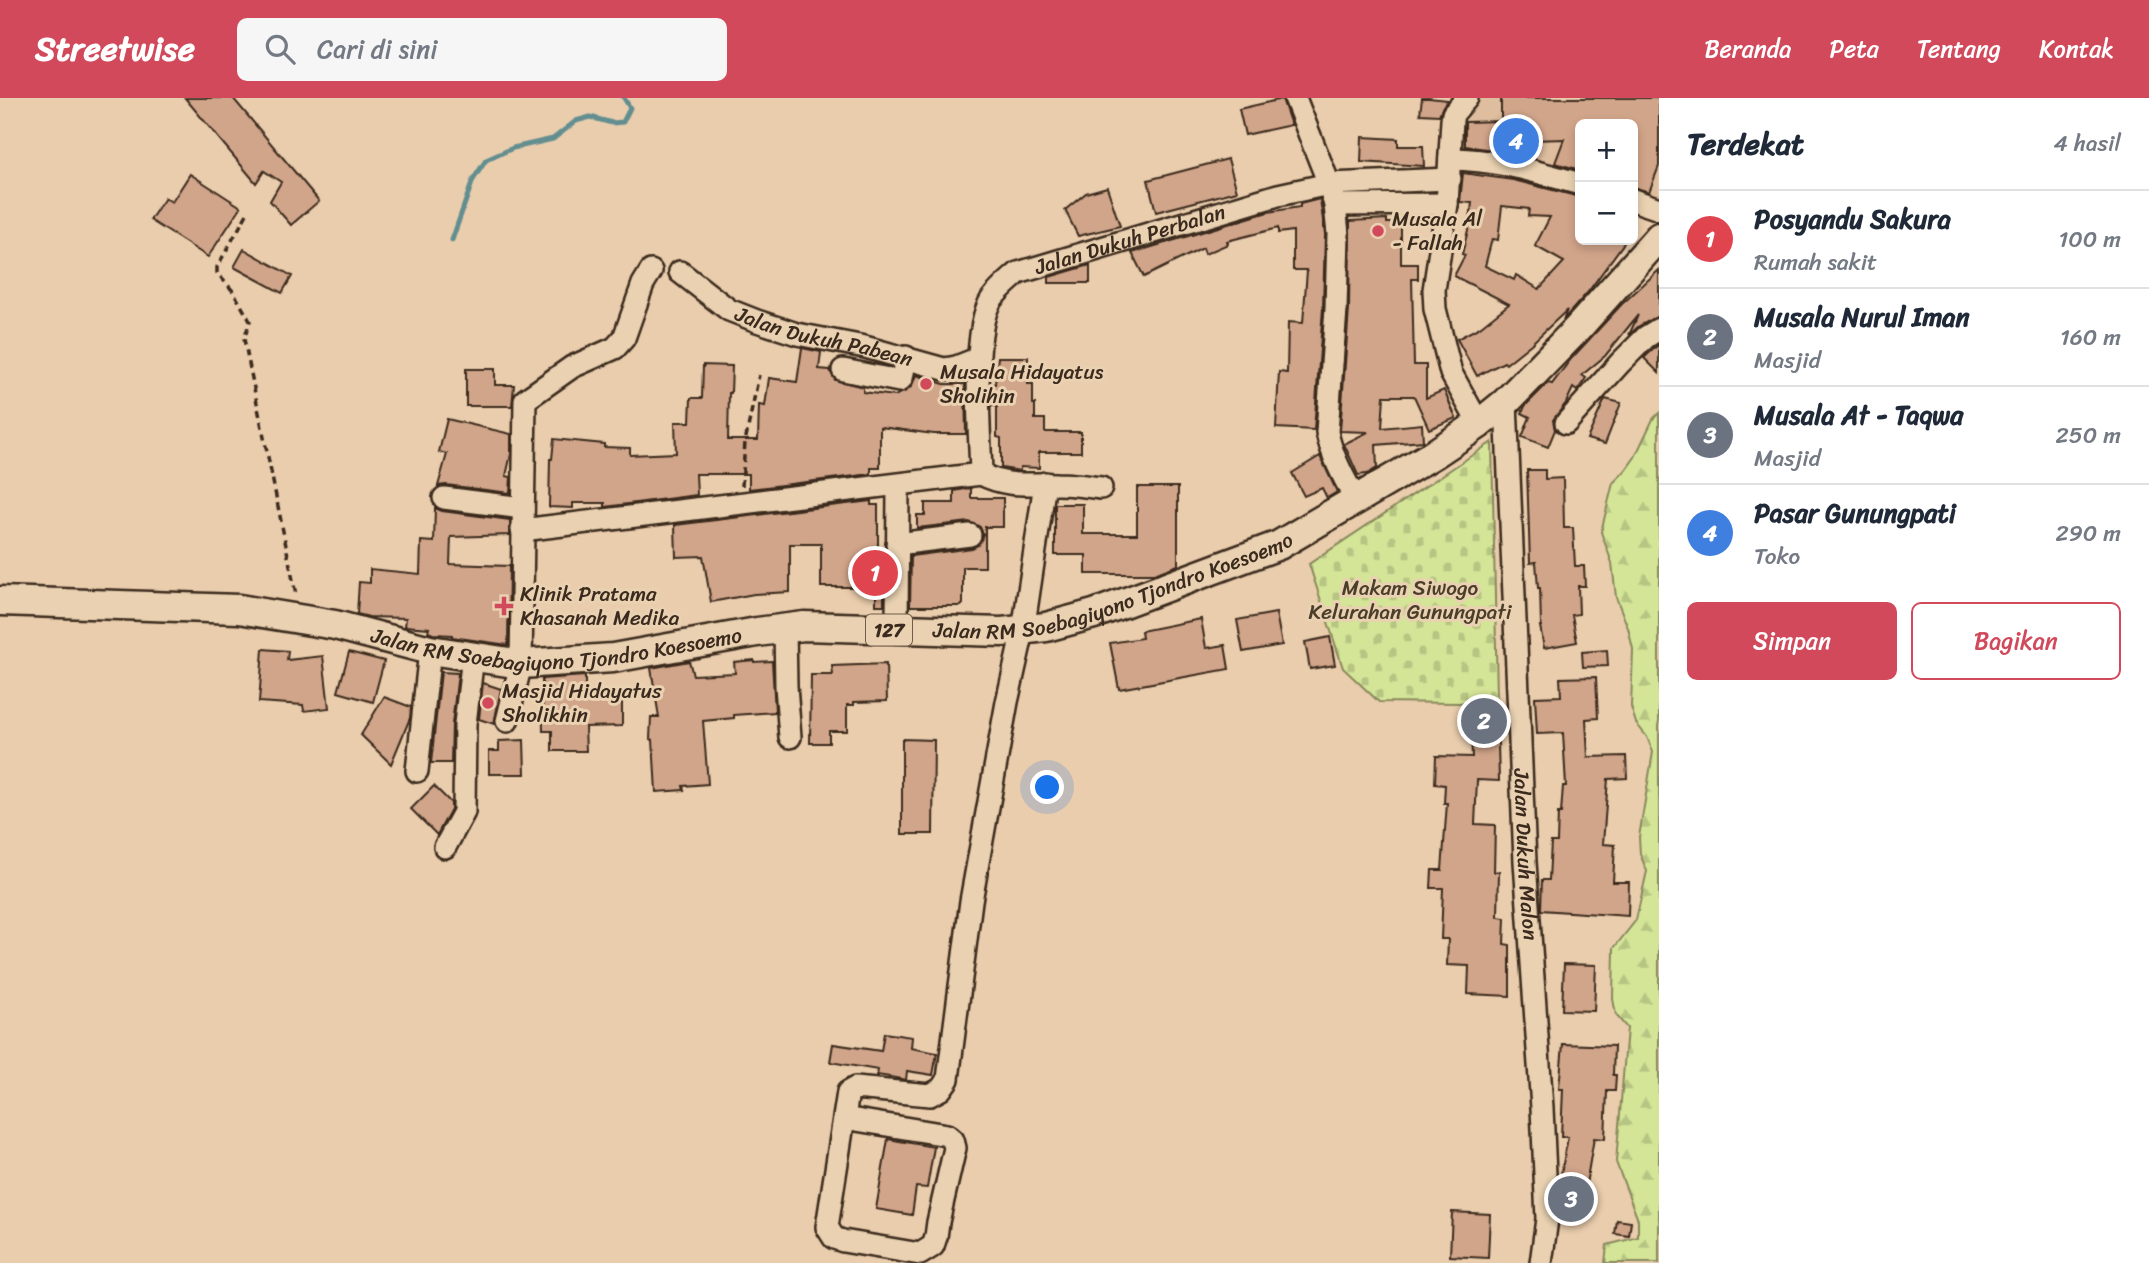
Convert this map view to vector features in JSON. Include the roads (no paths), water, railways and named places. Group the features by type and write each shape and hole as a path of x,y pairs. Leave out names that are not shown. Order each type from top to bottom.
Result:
{"main road":[{"name":"Jalan RM Soebagiyono Tjondro Koesoemo","path":"0,601 239,609 335,625 430,650 521,664 613,659 804,626 1023,631 1046,627 1094,614 1279,545 1479,424 1506,402 1578,328 1659,237"}],"street":[{"path":"1295,98 1335,205 1338,234 1336,309 1327,432 1339,469 1356,500"},
{"path":"1467,98 1453,114 1447,204 1434,290 1435,309 1451,373 1479,424"},
{"name":"Jalan Dukuh Perbalan","path":"981,474 979,358 984,316 992,300 1018,273 1278,195 1329,184 1488,162 1527,169 1575,183"},
{"path":"1638,202 1659,209"},
{"path":"1335,205 1447,204"},
{"path":"508,721 521,664 525,400 572,367 615,348 624,338 643,284 651,271"},
{"name":"Jalan Dukuh Pabean","path":"680,272 729,310 797,334 865,347 944,369 979,358"},
{"path":"1566,423 1620,363 1646,337 1659,329"},
{"path":"843,370 899,381 906,357"},
{"name":"Jalan Dukuh Malon","path":"1506,402 1525,862 1547,1205 1541,1263"},
{"path":"522,530 981,474 996,481 1017,485 1045,483 1101,488"},
{"path":"844,1118 947,1135 953,1140 955,1148 933,1246 920,1254 843,1241 834,1238 827,1227 848,1092 855,1088 930,1094 941,1088 948,1079 971,901 1007,702 1023,631 1045,483"},
{"path":"897,630 898,485"},
{"path":"444,498 523,508"},
{"path":"897,544 970,535"},
{"path":"785,628 790,737"},
{"path":"417,771 430,650"},
{"path":"445,846 464,812 466,724 473,656"}],"waterway":[{"path":"452,240 473,180 486,160 513,148 553,139 576,121 590,117 612,123 623,122 630,108 624,98"}],"place":[{"name":"Pasar Gunungpati","path":"1516,141"},
{"name":"Musala Al - Fallah","path":"1378,231"},
{"name":"Musala Hidayatus Sholihin","path":"926,384"},
{"name":"Posyandu Sakura","path":"875,573"},
{"name":"Klinik Pratama Khasanah Medika","path":"504,606"},
{"name":"Masjid Hidayatus Sholikhin","path":"488,703"},
{"name":"Musala Nurul Iman","path":"1484,721"},
{"name":"Musala At - Taqwa","path":"1571,1199"}],"park label":[{"name":"Makam Siwogo Kelurahan Gunungpati","path":"1410,600"}]}
